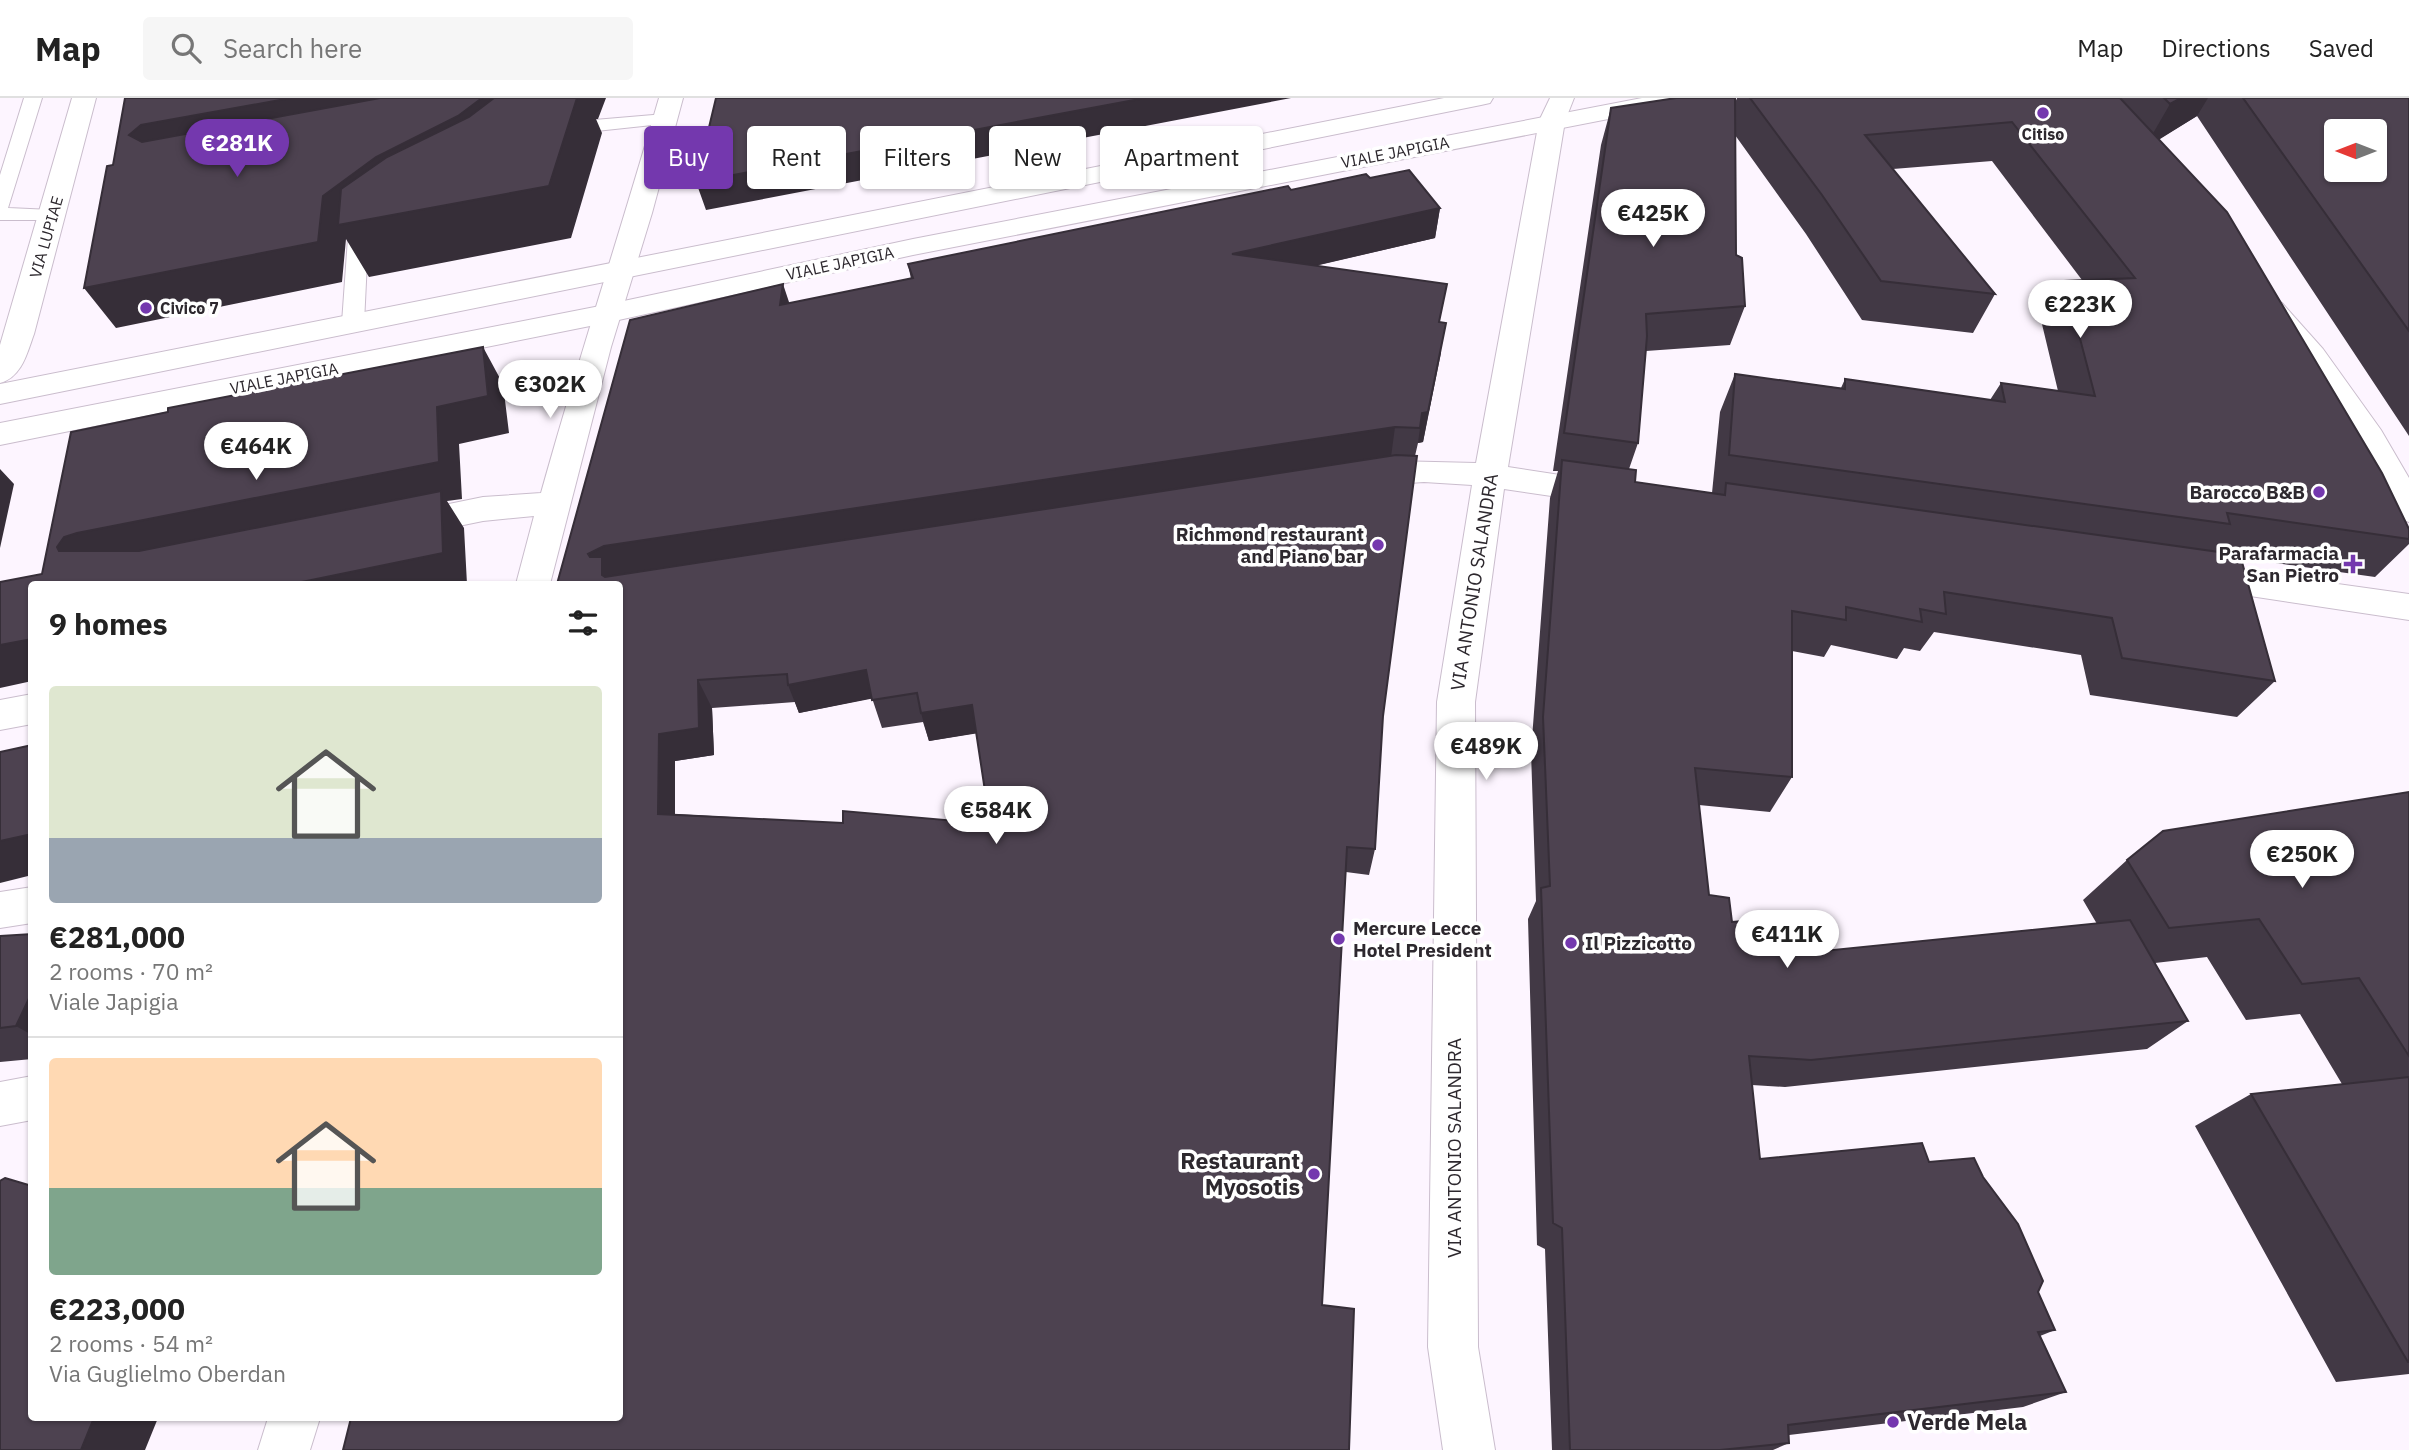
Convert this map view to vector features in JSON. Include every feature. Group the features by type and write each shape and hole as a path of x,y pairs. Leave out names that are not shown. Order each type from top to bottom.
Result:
{"street":[{"name":"VIA LUPIAE","path":"0,373 8,363 9,336 52,216 85,98"},
{"name":"VIALE JAPIGIA","path":"0,394 1481,98"},
{"name":"VIALE JAPIGIA","path":"0,434 606,314 1557,110 1680,98"},
{"path":"534,581 606,314 668,108"},
{"name":"VIA ANTONIO SALANDRA","path":"1469,1450 1453,1347 1456,702 1490,476 1557,110"},
{"path":"2254,289 2318,359 2384,459 2409,510"},
{"path":"1336,480 1391,471 1490,476 1640,498"},
{"path":"377,531 483,509 555,503"},
{"path":"2164,572 2409,607"},
{"path":"0,715 28,710"},
{"path":"0,1104 28,1099"},
{"path":"284,1450 293,1421"}],"lane":[{"path":"0,206 33,98"},
{"path":"534,132 668,108"},
{"path":"0,214 52,216"},
{"path":"353,323 358,238 387,217"}],"building":[{"path":"125,98 291,98 141,125 129,135 142,142 380,98 482,98 458,116 376,157 323,196 318,242 84,288 107,166 113,165"},
{"path":"494,98 577,98 549,186 338,225 341,189 387,157 469,117"},
{"path":"716,98 1145,98 975,130 975,126 860,126 860,151 846,154 846,126 747,126 747,172 733,175 733,126 709,126"},
{"path":"1676,98 1735,98 1736,255 1742,258 1745,306 1646,314 1647,336 1638,443 1564,433 1611,108"},
{"path":"1750,98 2120,98 2227,212 2382,473 2409,529 2409,539 2227,513 2230,524 1729,455 1735,374 1845,389 1845,379 2005,402 2001,383 2095,396 2065,281 2135,278 2012,122 1865,135 1995,294 1881,281"},
{"path":"2164,98 2181,98 2170,104"},
{"path":"2243,98 2409,98 2409,331"},
{"path":"1409,170 1440,208 1232,254 1447,284 1439,322 1446,323 1428,412 1422,413 1420,428 1395,427 604,546 588,554 590,557 602,557 602,575 605,577 1396,455 1417,456 1383,716 1375,849 1347,847 1322,1305 1354,1309 1349,1450 343,1450 350,1421 623,1421 623,581 558,581 630,320 783,284 780,305 913,278 908,264 1288,186 1291,190 1366,174 1370,178","holes":["866,670 872,700 917,693 921,713 972,705 990,824 843,811 843,823 658,814 659,734 699,728 698,680 787,674 788,685"]},
{"path":"483,347 488,396 437,407 439,462 77,533 64,537 57,547 59,551 139,551 441,491 443,553 307,581 28,581 28,640 0,645 0,582 42,574 71,432 168,412 168,408"},
{"path":"1562,460 1636,470 1635,482 1725,495 1726,483 2240,555 2275,681 2122,658 2112,618 1944,592 1946,614 1920,609 1922,622 1846,607 1846,620 1792,611 1792,777 1695,768 1709,895 1729,898 1732,922 1787,917 1794,954 2130,920 2188,1021 1811,1060 1749,1056 1760,1159 1922,1143 1929,1162 1974,1158 1983,1177 2018,1224 2043,1281 2038,1292 2055,1330 2038,1332 2066,1392 1788,1425 1789,1443 1720,1450 1570,1450 1562,1228 1553,1223 1541,888 1550,886 1543,717"},
{"path":"28,746 28,835 0,841 0,752"},
{"path":"2409,792 2409,1056 2359,978 2302,984 2259,919 2169,928 2127,860 2163,831"},
{"path":"28,934 28,1000 16,1026 0,1028 0,936"},
{"path":"2409,1077 2409,1362 2408,1362 2251,1094"},
{"path":"5,1178 28,1185 28,1421 93,1421 81,1450 0,1450 0,1181"}],"place":[{"name":"Citiso","path":"2043,113"},
{"name":"Civico 7","path":"146,308"},
{"name":"Barocco B&B","path":"2319,492"},
{"name":"Richmond restaurant and Piano bar","path":"1378,545"},
{"name":"Parafarmacia San Pietro","path":"2353,564"},
{"name":"Mercure Lecce Hotel President","path":"1339,939"},
{"name":"Il Pizzicotto","path":"1571,943"},
{"name":"Restaurant Myosotis","path":"1314,1174"},
{"name":"Verde Mela","path":"1893,1422"}]}
